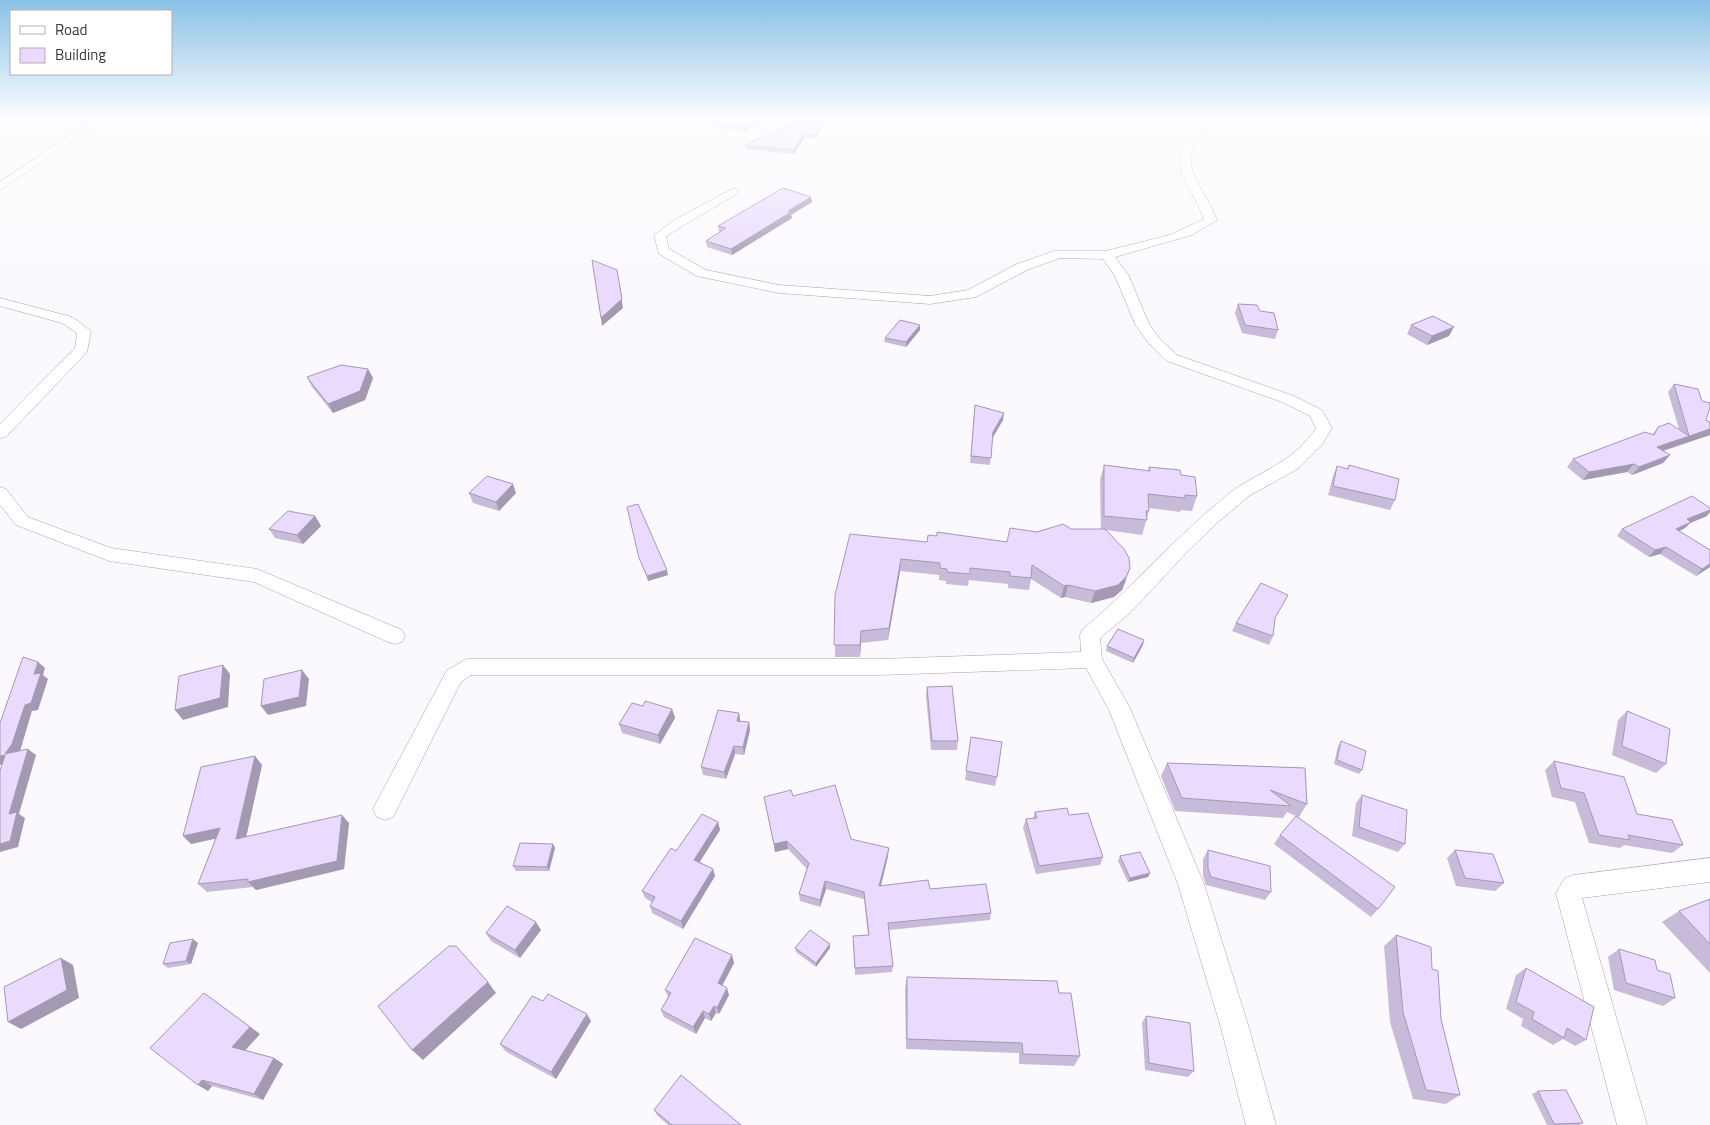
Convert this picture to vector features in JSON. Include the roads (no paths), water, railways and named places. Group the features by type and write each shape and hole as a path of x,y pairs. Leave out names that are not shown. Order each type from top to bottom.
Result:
{"street":[{"path":"0,187 23,172"},
{"path":"734,191 660,235 663,251 702,273 779,289 930,300 970,294 1003,279 1022,267 1059,254 1106,255 1201,227 1211,220 1186,172"},
{"path":"1106,255 1122,276 1142,324 1154,342 1172,358 1288,399 1316,413 1324,428 1316,442 1294,464 1243,492 1180,547 1124,607 1090,635 1092,660 1119,708 1191,884 1235,1028 1261,1125"},
{"path":"0,302 67,320 84,331 82,350 0,433"},
{"path":"0,494 22,521 109,554 257,576 395,636"},
{"path":"385,809 454,676 467,667 880,667 1092,660"},
{"path":"1632,1125 1569,893 1574,886 1710,870"}]}
